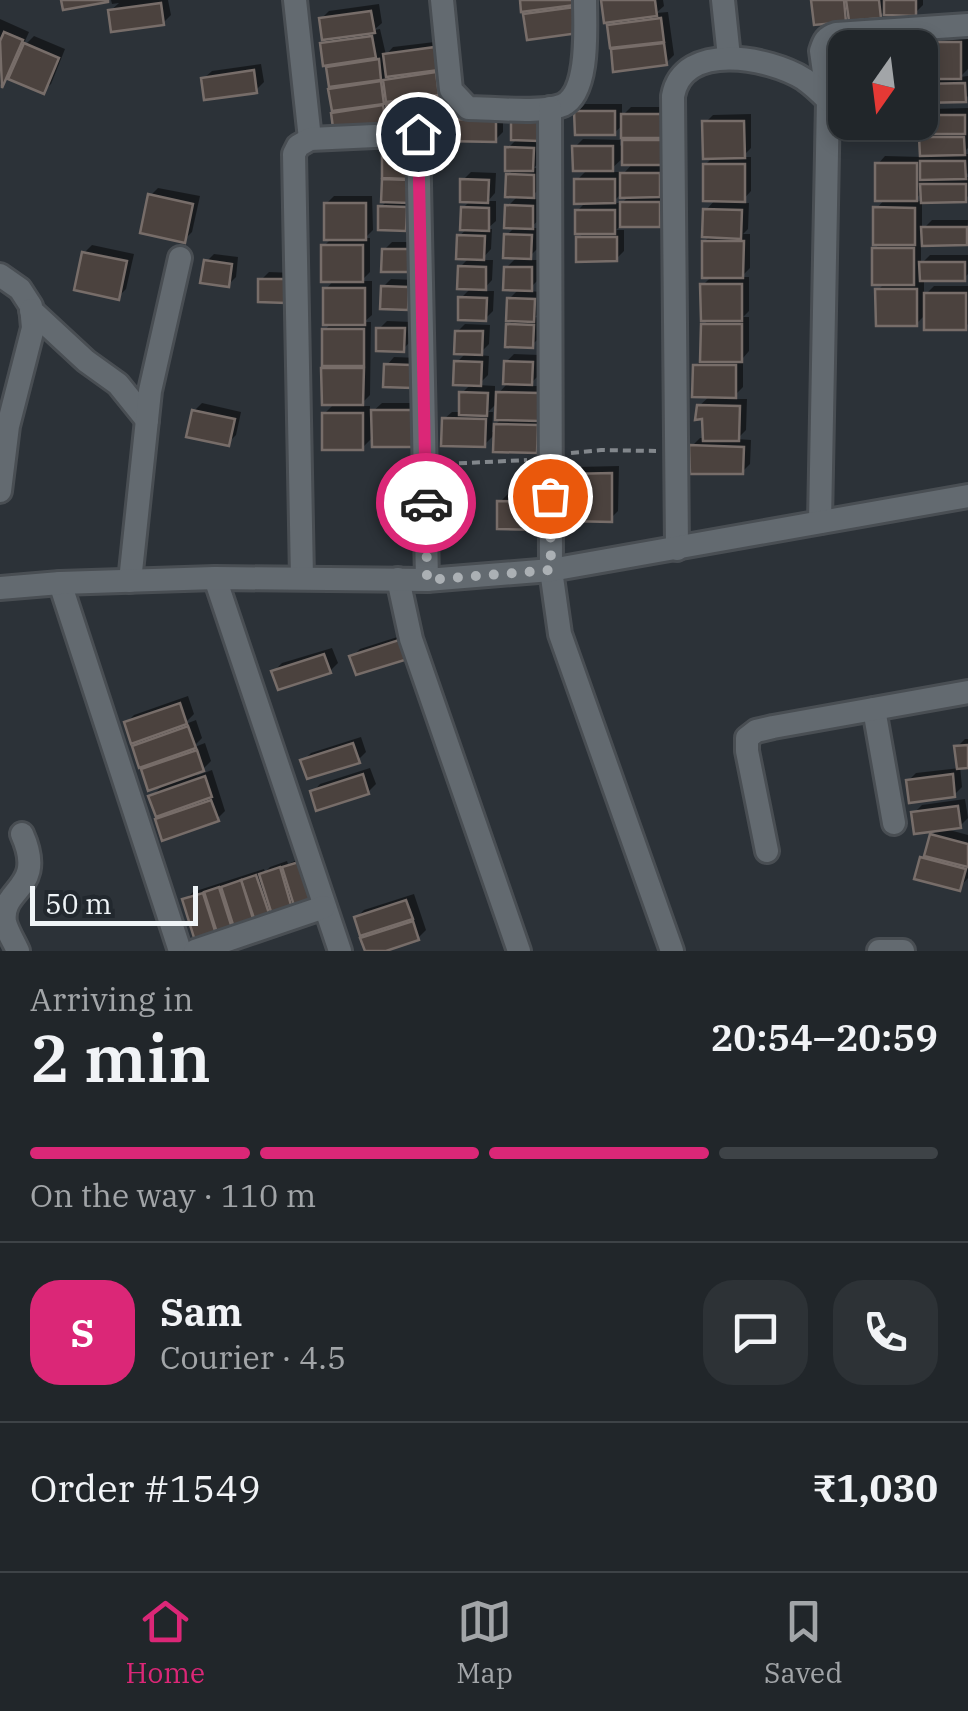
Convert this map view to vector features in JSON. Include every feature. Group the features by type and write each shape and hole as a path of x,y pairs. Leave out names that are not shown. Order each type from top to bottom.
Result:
{"street":[{"path":"295,0 310,139"},
{"path":"442,0 451,90 468,108 550,108 565,104 576,94 582,70 585,0"},
{"path":"722,0 729,58"},
{"path":"904,30 968,25"},
{"path":"820,522 828,100 821,51 828,36"},
{"path":"677,549 673,96 676,81 683,72 704,62 729,58 790,73 804,79 828,100"},
{"path":"550,108 551,570 560,634 672,951"},
{"path":"302,578 294,154 298,146 310,139 418,134 427,580"},
{"path":"130,581 150,391 180,258"},
{"path":"0,274 20,289 31,310 86,361 118,384 147,420"},
{"path":"0,490 8,426 33,328 31,310"},
{"path":"0,588 60,582 215,578 427,580 551,570 968,496"},
{"path":"215,578 340,951"},
{"path":"398,579 411,639 519,951"},
{"path":"60,582 180,951"},
{"path":"767,851 747,738 773,727 968,692"},
{"path":"874,709 894,823"},
{"path":"18,951 4,919 6,907 30,866 31,855 22,834"},
{"path":"195,951 324,907"},
{"path":"879,951 904,951"}],"building":[{"path":"61,0 108,0 108,2 63,10"},
{"path":"520,0 574,0 575,5 521,12"},
{"path":"601,0 655,0 657,16 604,23"},
{"path":"811,0 844,0 846,22 814,25"},
{"path":"846,0 879,0 881,18 849,21"},
{"path":"884,0 916,0 916,16 884,15"},
{"path":"161,3 164,25 111,32 108,10"},
{"path":"575,7 579,33 527,40 523,14"},
{"path":"371,11 375,33 322,40 319,18"},
{"path":"661,18 664,42 610,48 607,25"},
{"path":"4,32 23,40 2,88 0,41"},
{"path":"372,36 376,58 323,66 320,43"},
{"path":"938,42 961,42 961,79 938,79"},
{"path":"24,43 59,58 44,94 8,79"},
{"path":"664,43 667,65 613,72 611,49"},
{"path":"435,47 439,70 386,77 383,54"},
{"path":"379,59 381,80 329,87 326,67"},
{"path":"254,70 257,93 204,100 201,78"},
{"path":"436,72 439,95 386,102 383,80"},
{"path":"381,81 384,104 332,111 328,89"},
{"path":"965,83 966,102 938,103 938,84"},
{"path":"439,96 442,119 389,126 386,104"},
{"path":"383,105 387,127 334,135 331,113"},
{"path":"574,111 615,111 615,135 575,135"},
{"path":"621,114 662,114 662,138 621,138"},
{"path":"938,115 965,115 965,134 938,134"},
{"path":"511,117 540,117 539,141 511,140"},
{"path":"443,119 496,120 496,142 443,141"},
{"path":"702,121 744,121 745,158 703,159"},
{"path":"964,137 965,155 920,156 919,140"},
{"path":"622,140 663,140 663,165 622,165"},
{"path":"572,146 613,146 613,171 573,171"},
{"path":"505,147 534,148 533,171 505,171"},
{"path":"382,155 411,156 410,179 382,178"},
{"path":"920,161 965,161 966,179 920,180"},
{"path":"875,163 917,163 917,201 875,201"},
{"path":"703,164 745,164 745,202 703,201"},
{"path":"620,173 660,173 660,197 620,198"},
{"path":"506,174 534,175 534,198 505,197"},
{"path":"382,179 410,180 409,203 381,202"},
{"path":"460,179 489,180 488,203 460,202"},
{"path":"574,179 615,179 615,203 574,204"},
{"path":"920,184 966,184 966,202 921,203"},
{"path":"148,194 193,204 185,243 140,233"},
{"path":"620,202 660,202 660,227 620,227"},
{"path":"324,203 366,203 366,240 324,240"},
{"path":"505,205 533,206 533,229 504,228"},
{"path":"378,206 407,207 406,231 378,230"},
{"path":"461,207 489,208 489,231 460,230"},
{"path":"873,207 915,208 915,245 873,245"},
{"path":"703,209 742,210 741,239 702,237"},
{"path":"575,210 615,210 615,234 575,234"},
{"path":"921,227 967,227 967,245 922,246"},
{"path":"504,234 532,235 531,259 503,258"},
{"path":"457,235 485,236 484,260 456,259"},
{"path":"576,237 617,237 617,261 576,262"},
{"path":"702,241 744,241 743,278 702,278"},
{"path":"321,245 363,245 363,282 321,282"},
{"path":"872,248 914,248 914,285 872,285"},
{"path":"382,249 410,249 410,272 381,272"},
{"path":"82,252 127,261 119,300 74,290"},
{"path":"204,260 232,264 229,287 200,283"},
{"path":"919,262 965,262 965,281 920,281"},
{"path":"458,266 486,267 486,290 457,289"},
{"path":"504,267 532,267 532,291 503,290"},
{"path":"258,279 287,279 286,303 258,302"},
{"path":"700,284 742,284 742,321 701,321"},
{"path":"381,286 409,287 408,310 380,309"},
{"path":"323,288 365,288 365,325 323,325"},
{"path":"875,289 917,289 917,326 876,326"},
{"path":"924,293 966,293 966,330 924,330"},
{"path":"458,297 487,298 486,321 458,320"},
{"path":"507,298 535,299 534,322 506,321"},
{"path":"506,324 534,325 533,348 505,347"},
{"path":"701,324 742,324 742,362 700,362"},
{"path":"376,328 405,328 404,352 376,351"},
{"path":"322,329 364,329 364,366 322,366"},
{"path":"455,331 483,331 482,355 454,354"},
{"path":"454,361 482,362 481,386 453,385"},
{"path":"504,361 533,362 532,385 503,384"},
{"path":"384,364 412,365 412,388 383,387"},
{"path":"693,365 736,365 736,398 692,397"},
{"path":"321,368 364,368 363,405 322,405"},
{"path":"459,392 488,393 487,416 459,415"},
{"path":"496,392 540,393 539,421 495,420"},
{"path":"697,405 740,406 739,441 703,441 702,419 695,420"},
{"path":"192,410 235,419 229,446 186,437"},
{"path":"371,410 413,410 413,447 372,447"},
{"path":"322,413 363,413 363,450 322,450"},
{"path":"442,418 486,419 485,447 441,446"},
{"path":"494,424 538,425 537,453 493,452"},
{"path":"689,445 744,447 743,474 690,474"},
{"path":"612,473 612,522 566,521 567,474"},
{"path":"497,501 541,502 541,530 497,529"},
{"path":"402,639 408,659 356,675 349,656"},
{"path":"324,654 331,673 278,690 271,671"},
{"path":"180,703 187,724 131,744 124,722"},
{"path":"188,726 196,748 139,768 132,746"},
{"path":"353,743 360,763 307,779 300,760"},
{"path":"968,745 968,768 957,769 954,746"},
{"path":"197,750 204,771 148,791 141,769"},
{"path":"363,774 369,794 316,811 310,791"},
{"path":"953,774 955,797 909,803 906,780"},
{"path":"205,776 212,797 156,817 148,796"},
{"path":"211,800 219,821 162,841 155,819"},
{"path":"958,806 961,828 914,834 911,812"},
{"path":"930,834 968,844 968,867 924,856"},
{"path":"920,857 966,869 960,891 914,879"},
{"path":"302,861 316,905 296,912 282,867"},
{"path":"280,867 293,912 273,918 259,874"},
{"path":"256,875 271,919 256,924 241,880"},
{"path":"241,880 255,925 235,931 221,887"},
{"path":"219,887 233,931 218,936 204,892"},
{"path":"203,893 217,937 196,944 182,899"},
{"path":"406,900 413,919 360,936 354,917"},
{"path":"413,921 419,940 386,951 365,951 360,938"}],"way so far":[{"path":"426,503 427,580 551,570 550,496"}],"route":[{"path":"418,134 426,503"}]}
